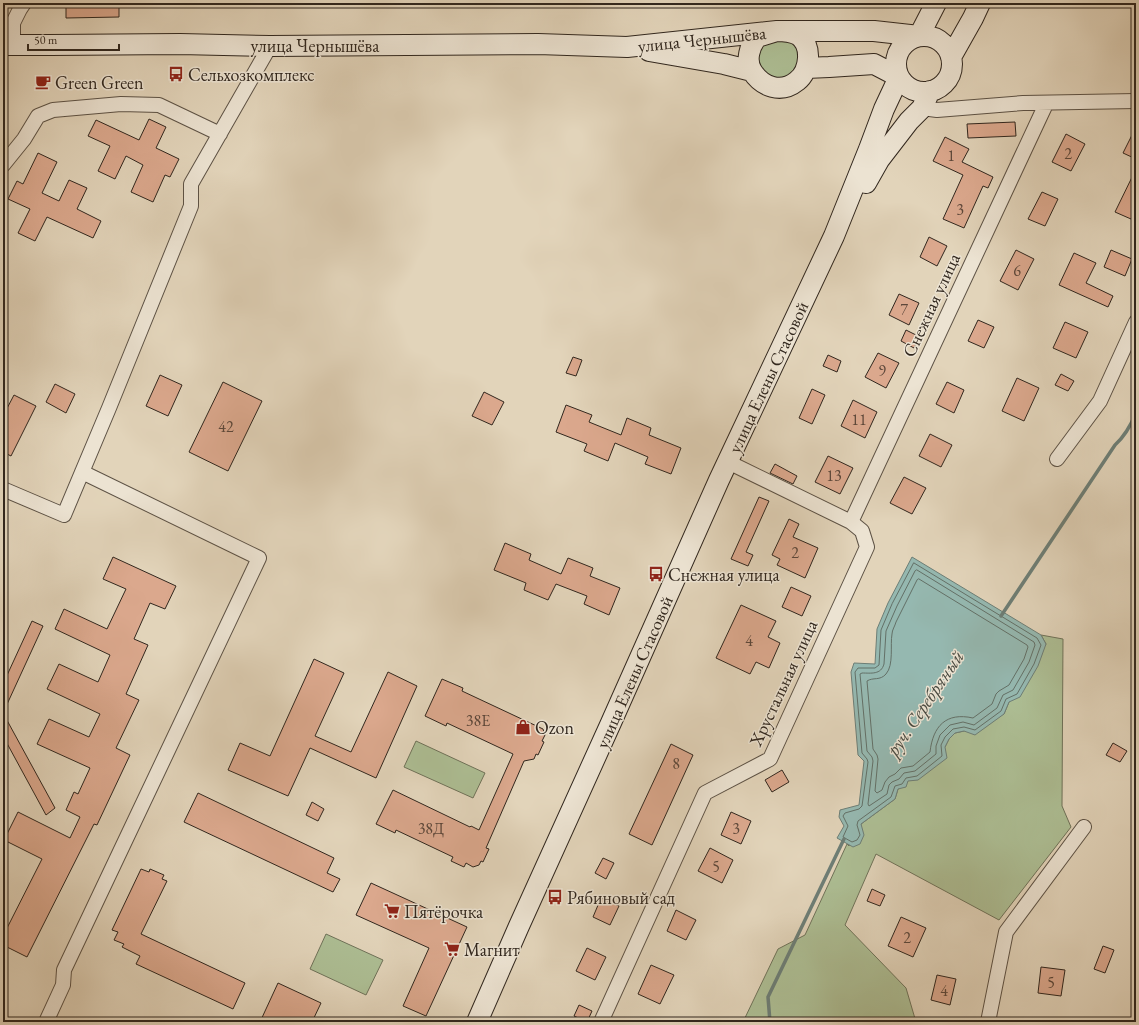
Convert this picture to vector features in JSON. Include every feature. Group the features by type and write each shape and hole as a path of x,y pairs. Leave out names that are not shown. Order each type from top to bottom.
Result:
{"main road":[{"path":"919,36 936,3"},
{"path":"951,57 980,3"},
{"name":"улица Чернышёва","path":"627,47 777,31 874,31 919,36"},
{"name":"улица Чернышёва","path":"777,31 797,35 806,46 808,55 806,68 798,81 789,86 780,88 770,87 761,82 752,72 748,58 750,49 757,36 777,31"},
{"path":"806,68 829,68 874,64 899,77 912,89 921,92 926,100 946,82 950,74 952,66 948,49 943,42 936,38 919,36 910,39 904,44 896,60 896,68 899,77"},
{"name":"улица Чернышёва","path":"8,44 50,46 180,44 270,46 538,44 627,47 724,64 752,72"},
{"name":"улица Елены Стасовой","path":"477,1022 728,462 834,236 884,109 899,77"},
{"name":"улица Елены Стасовой","path":"834,236 879,160 926,100"}],"street":[{"path":"8,44 13,23 24,3"},
{"path":"3,489 64,515 191,206 191,184 270,46"},
{"path":"926,100 937,110 1023,103 1046,104 1136,101"},
{"path":"3,165 24,140 38,116 53,110 120,104 159,105 220,134"},
{"name":"Снежная улица","path":"851,522 1046,104"},
{"path":"1057,459 1100,401 1136,322"},
{"path":"728,462 851,522"},
{"path":"46,1022 63,985 64,970 259,558 82,472"},
{"name":"Хрустальная улица","path":"601,1022 705,792 770,759 867,547 862,531 851,522"},
{"path":"988,1022 1006,932 1084,827"}],"green space":[{"path":"775,37 794,43 798,49 798,63 790,75 784,78 776,78 765,73 758,62 760,49 763,43"},
{"path":"1041,635 1063,639 1062,806 1071,827 999,920 876,854 845,925 906,988 916,1022 743,1022 778,949 805,935 847,844 849,846 861,824 895,799 898,789 945,747 949,739 955,733 964,731 1004,714 1009,702 1046,644"},
{"path":"416,741 485,773 473,798 404,767"},
{"path":"326,934 383,960 366,995 310,969"}],"water":[{"path":"912,557 1041,635 1046,644 1038,666 1020,697 1009,702 1004,714 975,735 964,731 955,733 949,739 945,747 947,758 918,780 908,781 906,787 898,789 895,799 861,824 864,835 860,844 853,847 837,838 844,826 839,817 840,810 859,805 864,761 858,755 851,672 854,663 875,664 877,629 888,603"}],"building":[{"path":"70,3 119,3 119,17 66,18 66,5"},
{"path":"149,119 166,127 156,148 179,159 170,177 165,175 153,202 131,192 143,165 126,156 115,179 98,171 110,146 88,136 96,120 139,140"},
{"path":"1015,122 1016,136 968,138 967,124"},
{"path":"1136,127 1136,159 1123,153"},
{"path":"1066,134 1085,144 1071,171 1052,162"},
{"path":"945,137 969,149 962,162 993,177 988,188 983,186 964,228 943,219 963,175 933,161"},
{"path":"38,153 57,162 42,193 59,201 69,180 87,188 77,209 101,221 93,238 47,217 35,241 18,233 30,209 8,199 17,181 23,184"},
{"path":"1136,169 1136,210 1131,219 1115,212"},
{"path":"1042,192 1058,199 1045,226 1028,219"},
{"path":"929,237 947,246 937,266 920,257"},
{"path":"1016,250 1034,259 1018,290 1000,281"},
{"path":"1111,250 1132,259 1125,276 1104,267"},
{"path":"1074,253 1096,263 1086,283 1113,296 1108,307 1059,285"},
{"path":"899,294 919,303 909,325 889,315"},
{"path":"978,320 994,327 984,348 968,341"},
{"path":"1065,322 1088,332 1076,358 1053,348"},
{"path":"906,330 920,337 914,348 901,341"},
{"path":"878,353 899,363 886,388 865,377"},
{"path":"828,355 841,361 837,372 823,366"},
{"path":"573,357 582,360 576,376 566,373"},
{"path":"1061,374 1074,381 1068,391 1055,385"},
{"path":"160,375 182,385 168,416 146,406"},
{"path":"1017,378 1039,388 1024,421 1002,411"},
{"path":"223,382 262,401 228,471 189,452"},
{"path":"947,382 964,390 954,413 936,404"},
{"path":"55,384 75,394 66,413 46,402"},
{"path":"812,389 825,395 812,424 799,418"},
{"path":"484,392 504,402 492,425 472,416"},
{"path":"14,395 36,406 11,456 3,452 3,416"},
{"path":"853,400 877,412 865,438 841,426"},
{"path":"566,405 592,415 589,422 621,435 627,418 651,428 649,435 681,448 671,474 645,464 648,457 615,443 608,461 584,451 587,444 556,432"},
{"path":"930,434 952,445 941,467 919,456"},
{"path":"828,456 853,468 840,494 815,482"},
{"path":"775,464 797,476 793,484 770,473"},
{"path":"904,477 926,488 912,514 890,503"},
{"path":"759,497 769,501 746,552 753,555 748,566 731,559"},
{"path":"789,519 799,524 793,537 818,548 805,578 777,565 780,559 772,555"},
{"path":"505,543 531,554 529,560 561,574 568,558 593,568 590,576 620,588 609,615 584,604 587,596 556,584 548,600 524,590 526,583 494,570"},
{"path":"113,557 176,586 165,609 150,603 134,639 148,645 126,694 139,700 116,748 130,755 97,825 94,824 27,957 3,945 3,936 42,859 4,840 18,812 70,838 80,817 66,810 74,792 78,794 90,768 37,744 49,719 89,737 100,714 47,689 59,664 98,682 110,655 55,629 64,609 107,629 126,589 103,579"},
{"path":"791,587 811,596 802,616 782,607"},
{"path":"741,605 776,621 768,637 780,643 769,668 756,662 750,674 716,658"},
{"path":"32,621 43,626 3,713 3,684"},
{"path":"314,659 344,673 315,736 351,752 388,672 417,686 376,778 310,748 288,796 228,770 240,743 270,756"},
{"path":"442,679 463,688 462,691 543,729 545,735 542,741 544,742 538,755 536,754 534,759 524,761 486,848 489,849 483,862 481,861 479,865 473,867 466,863 464,867 451,861 453,857 396,830 395,833 376,824 393,790 479,830 513,754 447,723 446,726 425,716"},
{"path":"3,713 55,808 46,815 3,736"},
{"path":"1113,743 1127,751 1120,762 1106,755"},
{"path":"671,744 693,755 652,845 629,834"},
{"path":"782,770 789,782 772,792 765,780"},
{"path":"198,793 334,858 327,873 340,879 333,892 184,822"},
{"path":"312,802 324,809 318,821 306,815"},
{"path":"731,812 751,821 741,844 721,835"},
{"path":"710,848 733,860 722,883 698,871"},
{"path":"603,858 614,863 606,879 595,873"},
{"path":"141,869 149,872 150,869 164,875 162,879 167,881 141,934 245,983 233,1009 136,964 140,956 122,947 124,944 114,940 118,932 112,930"},
{"path":"371,883 467,927 426,1016 403,1006 429,948 356,915"},
{"path":"872,889 885,895 880,906 867,901"},
{"path":"601,898 619,906 610,925 593,917"},
{"path":"676,910 696,920 686,940 667,931"},
{"path":"901,917 926,928 913,957 888,946"},
{"path":"1103,946 1114,950 1105,973 1094,969"},
{"path":"587,948 606,957 595,980 576,971"},
{"path":"651,965 674,975 660,1004 638,994"},
{"path":"1041,967 1065,970 1061,996 1038,993"},
{"path":"937,975 956,979 950,1005 931,1000"},
{"path":"278,983 321,1003 312,1022 260,1022"},
{"path":"579,1005 592,1011 587,1022 574,1016"}],"waterway":[{"name":"руч. Серебряный","path":"1001,616 1115,445 1122,438 1136,413"},
{"name":"руч. Серебряный","path":"770,1022 768,997 844,839"}],"place":[{"name":"Сельхозкомплекс","path":"176,74"},
{"name":"Green Green","path":"43,82"},
{"name":"Снежная улица","path":"656,574"},
{"name":"Ozon","path":"523,727"},
{"name":"Рябиновый сад","path":"555,897"},
{"name":"Пятёрочка","path":"392,911"},
{"name":"Магнит","path":"452,949"}]}
